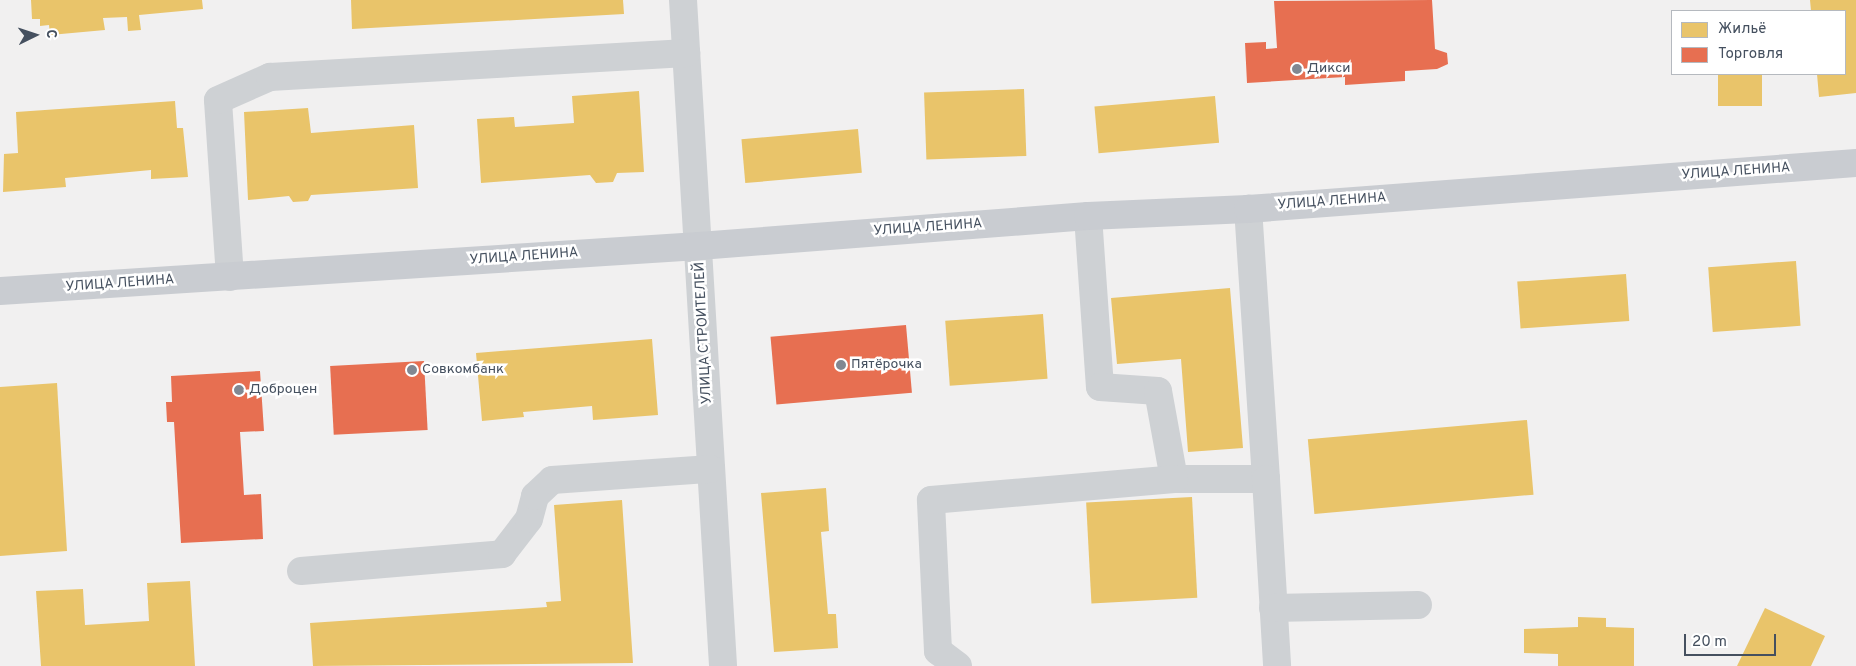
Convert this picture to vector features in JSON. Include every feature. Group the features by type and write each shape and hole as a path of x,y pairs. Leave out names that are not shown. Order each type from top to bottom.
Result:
{"main road":[{"name":"УЛИЦА ЛЕНИНА","path":"0,291 699,246 1088,216 1248,209 1856,163"}],"street":[{"name":"УЛИЦА СТРОИТЕЛЕЙ","path":"683,0 723,666"},
{"path":"230,277 218,100 270,77 686,53"},
{"path":"1248,209 1277,666"},
{"path":"1088,216 1100,388 1158,391 1174,479"},
{"path":"301,571 502,554 528,519 535,496 552,480 711,469"},
{"path":"958,666 938,651 931,500 1174,479 1266,479"},
{"path":"1273,608 1418,605"}],"building: Жильё":[{"path":"31,0 202,0 203,9 139,15 141,30 128,31 127,17 103,18 105,30 50,35 49,25 40,26 40,19 32,19"},
{"path":"351,0 623,0 624,14 352,29"},
{"path":"1810,0 1856,0 1856,93 1819,97 1817,75 1846,75 1846,10 1811,10"},
{"path":"1718,75 1762,75 1762,106 1718,106"},
{"path":"1024,89 1026,156 926,159 924,92"},
{"path":"639,91 644,172 617,173 613,182 596,183 590,175 481,183 477,119 514,117 515,127 574,123 572,96"},
{"path":"1215,96 1219,143 1099,153 1094,107"},
{"path":"175,101 177,128 183,128 188,177 151,179 151,170 65,178 66,187 3,192 4,154 18,153 16,112"},
{"path":"308,108 311,133 414,125 418,188 311,195 308,201 293,202 289,196 248,200 244,112"},
{"path":"858,129 862,173 745,183 741,139"},
{"path":"1796,261 1801,326 1713,332 1708,267"},
{"path":"1626,274 1629,321 1521,328 1517,282"},
{"path":"1230,288 1243,448 1188,452 1181,359 1117,364 1111,298"},
{"path":"1043,314 1048,379 950,386 945,321"},
{"path":"652,339 658,415 593,420 592,406 523,412 524,417 482,421 476,353"},
{"path":"57,383 67,551 0,556 0,387"},
{"path":"1527,420 1534,495 1314,514 1308,439"},
{"path":"826,488 829,531 821,532 828,614 836,614 838,648 774,652 761,493"},
{"path":"1192,497 1197,598 1091,603 1086,503"},
{"path":"622,500 633,663 313,666 310,623 547,607 546,602 561,601 554,505"},
{"path":"190,581 195,666 41,666 36,591 83,589 85,625 149,621 147,583"},
{"path":"1765,608 1825,636 1811,666 1737,666"},
{"path":"1578,617 1606,618 1606,627 1634,628 1634,666 1558,666 1558,654 1524,653 1524,629 1578,627"}],"building: Торговля":[{"path":"1432,0 1435,49 1447,53 1448,64 1437,69 1405,71 1405,81 1345,85 1345,77 1247,83 1245,43 1266,42 1266,49 1277,48 1274,1"},
{"name":"Пятёрочка","path":"906,325 912,393 776,405 771,337"},
{"path":"424,361 428,430 334,435 330,366"},
{"path":"260,371 264,431 240,432 244,495 261,494 263,539 181,543 174,422 167,422 166,402 172,402 171,376"}],"place":[{"name":"Дикси","path":"1297,69"},
{"name":"Пятёрочка","path":"841,365"},
{"name":"Совкомбанк","path":"412,370"},
{"name":"Доброцен","path":"239,390"}]}
